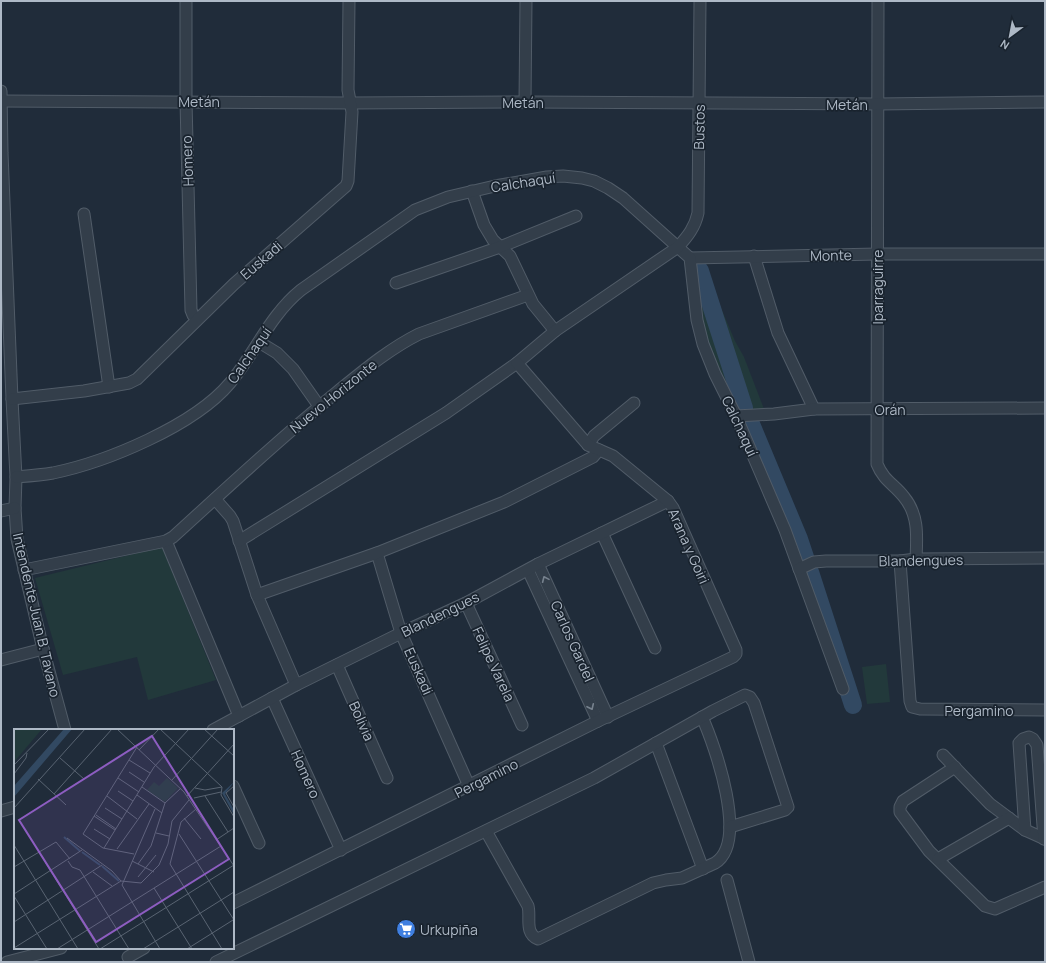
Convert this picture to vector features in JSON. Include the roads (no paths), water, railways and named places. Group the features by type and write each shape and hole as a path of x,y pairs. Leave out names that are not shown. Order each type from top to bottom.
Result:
{"street":[{"name":"Homero","path":"186,1 186,101 191,310 197,319"},
{"name":"Euskadi","path":"12,399 109,387 129,383 137,379 234,284 346,186 348,181 352,112 348,90 349,1"},
{"path":"525,102 526,1"},
{"name":"Bustos","path":"239,541 446,413 517,363 555,331 678,247 693,228 698,213 700,1"},
{"name":"Iparraguirre","path":"878,1 877,464 884,478 904,497 913,511 917,536 916,559"},
{"name":"Intendente Juan B. Tavano","path":"1,91 1,153 16,477 15,508 17,539 42,649 65,729"},
{"name":"Metán","path":"1,101 878,104 1045,102"},
{"name":"Calchaquí","path":"16,477 53,473 100,460 132,448 189,418 229,385 277,314 288,301 365,244 415,210 448,197 547,177 563,176 594,181 623,198 690,258 697,320 702,338 715,374 736,416 785,530 843,690"},
{"path":"472,191 484,225 493,240 510,256 528,295 555,331"},
{"path":"84,214 109,387"},
{"path":"396,283 500,246 576,216"},
{"name":"Monte","path":"690,258 877,254 1045,254"},
{"path":"754,256 778,333 814,409"},
{"name":"Nuevo Horizonte","path":"166,541 173,537 264,453 319,406 374,363 406,341 419,334 528,295"},
{"path":"259,342 277,353 293,369 319,406"},
{"name":"Arana y Goiri","path":"517,363 588,445 613,456 668,501 673,508 736,650"},
{"path":"588,445 594,436 634,403"},
{"name":"Orán","path":"736,416 774,414 814,409 1045,408"},
{"path":"257,595 377,553 504,502 593,457 599,450"},
{"path":"215,499 230,516 257,595 296,685"},
{"name":"Blandengues","path":"215,729 296,685 466,603 533,567 668,501"},
{"path":"1,511 15,508"},
{"path":"602,533 655,648"},
{"path":"24,570 166,541 239,716"},
{"name":"Euskadi","path":"377,553 402,633 469,786"},
{"name":"Blandengues","path":"799,569 814,562 826,561 1045,558"},
{"name":"Pergamino","path":"900,561 910,701 912,707 920,709 1045,710"},
{"name":"Carlos Gardel","path":"533,567 603,719"},
{"name":"Felipe Varela","path":"466,603 522,725"},
{"path":"1,660 42,649"},
{"name":"Pergamino","path":"234,903 733,656 736,654 736,650"},
{"name":"Bolivia","path":"337,665 387,778"},
{"path":"216,962 594,778 702,717 745,695 750,697 754,703 788,807 785,810 730,827"},
{"name":"Homero","path":"272,698 341,850"},
{"path":"486,831 528,906 529,930 534,938 538,939 653,883 682,878 703,869 720,860 725,852 730,827 729,810 723,780 711,738 702,717"},
{"path":"943,754 990,804 1025,830 1044,839 1037,745 1033,739 1029,737 1023,739 1019,743 1025,830"},
{"path":"656,743 703,869"},
{"path":"955,766 903,801 900,807 900,812 929,851 985,906 990,908 995,909 1045,887"},
{"path":"234,788 259,843"},
{"path":"1,811 14,807"},
{"path":"938,859 1009,818"},
{"path":"727,880 749,962"},
{"path":"7,962 57,949"},
{"path":"127,956 142,949"}],"waterway":[{"path":"696,265 700,271 744,408"},
{"path":"751,424 799,539 805,557"},
{"path":"810,572 853,705"}],"place":[{"name":"Urkupiña","path":"406,929"}]}
